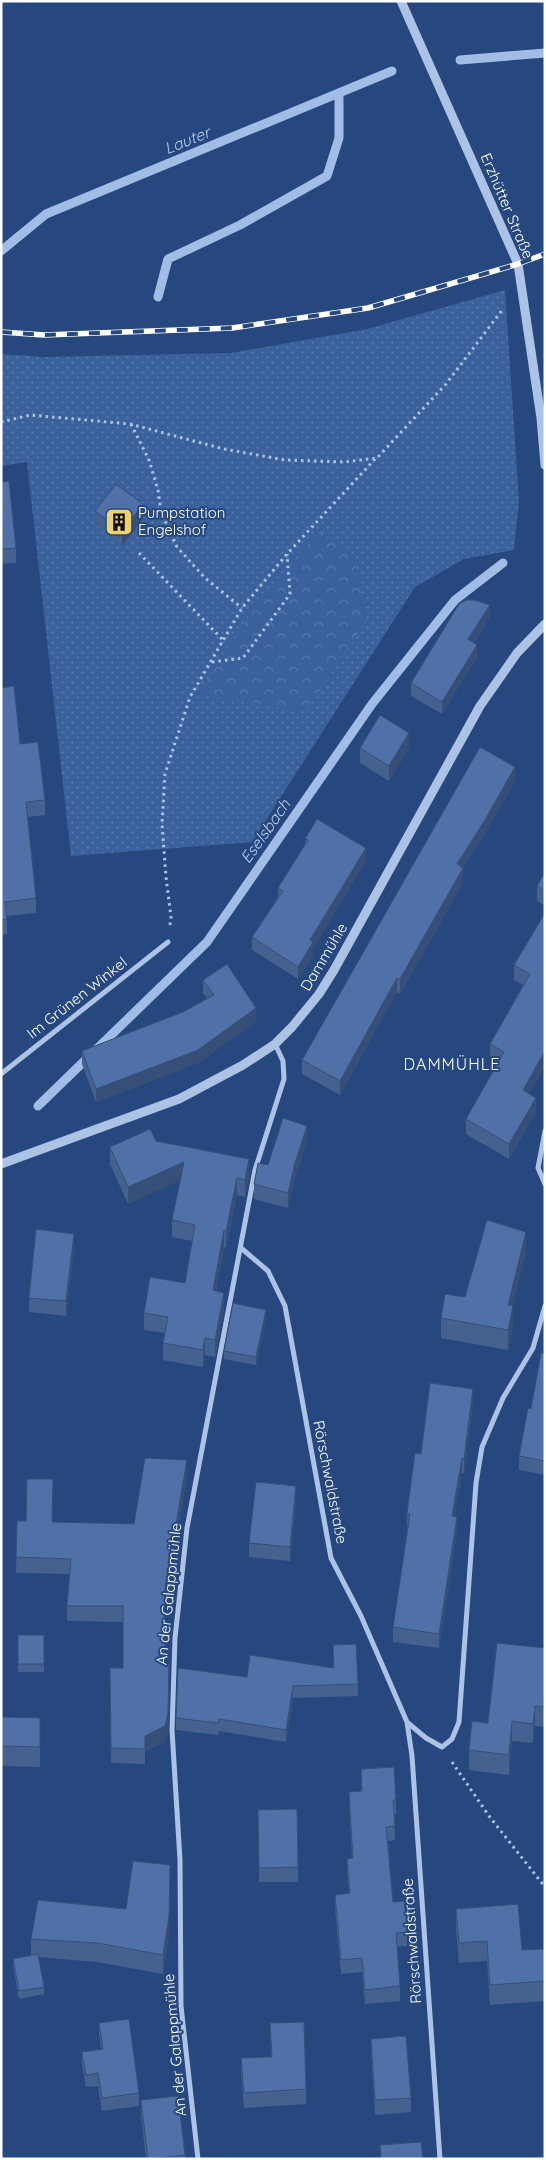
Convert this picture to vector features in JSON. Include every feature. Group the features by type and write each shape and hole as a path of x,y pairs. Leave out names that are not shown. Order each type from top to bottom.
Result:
{"street":[{"name":"Erzhütter Straße","path":"401,1 518,264 541,418 545,465"},
{"name":"Dammühle","path":"1,1164 179,1099 243,1065 275,1044 306,1011 329,978 480,706 517,653 545,624"},
{"name":"Im Grünen Winkel","path":"1,1074 168,942"},
{"name":"An der Galappmühle","path":"198,2159 181,2006 180,1860 172,1730 175,1638 187,1528 242,1248 255,1170 284,1079 283,1061 275,1044"},
{"path":"545,1131 538,1168 545,1184"},
{"name":"Rörschwaldstraße","path":"242,1248 268,1271 285,1306 331,1558 361,1616 408,1722 412,1756 440,2159"},
{"path":"442,1747 452,1739 459,1722 476,1483 482,1447 502,1398 534,1348 545,1306"},
{"name":"Rörschwaldstraße","path":"408,1722 426,1738 442,1747"}],"path":[{"path":"168,942 171,917 162,824 165,774 190,697 242,608 287,554 446,384 522,285"},
{"path":"1,422 30,415 130,424 224,449 285,460 344,462 376,458"},
{"path":"130,424 149,460 158,490 161,512 177,547 205,578 242,608"},
{"path":"139,553 223,640"},
{"path":"211,662 244,658 290,594 287,554"},
{"path":"442,1747 489,1816 545,1887"}],"green space":[{"path":"505,290 519,502 514,550 464,559 415,587 252,842 71,856 27,462 1,466 1,354 45,357 231,353 367,329"},
{"path":"320,532 354,559 367,621 305,712 199,695 254,609"}],"building":[{"path":"9,481 16,548 1,549 1,482"},
{"path":"116,484 143,504 122,532 95,511"},
{"path":"466,600 474,600 490,605 468,639 477,645 442,702 411,683 459,604"},
{"path":"14,686 20,744 38,742 45,800 26,802 36,898 5,902 7,919 1,920 1,688"},
{"path":"380,715 409,733 389,766 360,748"},
{"path":"480,747 515,767 457,864 463,868 400,979 397,978 340,1081 302,1060"},
{"path":"317,819 366,848 310,940 313,942 298,967 252,937 283,891 278,888 308,840 305,839"},
{"path":"545,872 545,891 537,886"},
{"path":"545,913 545,1051 523,1090 536,1098 509,1144 466,1119 504,1052 490,1044 530,974 514,965"},
{"path":"227,964 256,1008 198,1050 96,1089 82,1051 183,1012 214,995 203,980"},
{"path":"283,1118 307,1126 288,1193 254,1184 258,1163 268,1165"},
{"path":"150,1129 156,1141 249,1159 245,1180 237,1178 226,1231 224,1230 213,1290 224,1293 215,1340 205,1338 203,1350 163,1343 168,1317 144,1313 150,1277 185,1283 195,1225 172,1220 184,1162 128,1187 110,1147"},
{"path":"487,1220 526,1232 508,1305 513,1306 508,1330 441,1318 445,1294 465,1297"},
{"path":"36,1229 74,1234 66,1301 29,1298"},
{"path":"233,1303 266,1310 256,1357 224,1351"},
{"path":"541,1353 545,1354 545,1461 519,1456 528,1408 531,1409"},
{"path":"430,1383 473,1389 464,1459 462,1458 452,1516 457,1517 439,1634 393,1627 410,1514 407,1513 415,1453 421,1454"},
{"path":"145,1458 187,1460 165,1588 165,1662 169,1663 168,1713 165,1726 145,1736 145,1749 111,1748 110,1668 123,1668 123,1606 67,1606 71,1559 16,1557 17,1521 26,1521 27,1479 53,1479 52,1522 134,1524"},
{"path":"256,1482 296,1486 290,1547 249,1543"},
{"path":"18,1635 44,1635 44,1664 18,1664"},
{"path":"497,1643 545,1648 544,1707 535,1706 533,1724 512,1721 509,1755 469,1750 472,1721 488,1723"},
{"path":"356,1644 358,1684 293,1686 286,1730 219,1719 218,1723 176,1718 178,1668 247,1677 250,1655 334,1668 333,1645"},
{"path":"1,1717 40,1718 40,1747 1,1746"},
{"path":"394,1767 396,1800 393,1800 395,1826 386,1827 393,1902 404,1901 406,1918 407,1932 396,1933 400,1986 365,1990 362,1958 341,1960 335,1895 350,1893 347,1859 353,1858 349,1792 362,1791 361,1769"},
{"path":"297,1809 298,1867 259,1868 258,1810"},
{"path":"133,1861 170,1865 169,1916 163,1955 97,1943 31,1939 38,1900 126,1909"},
{"path":"518,1904 522,1950 545,1949 545,1981 490,1985 487,1941 459,1943 456,1909"},
{"path":"38,1954 44,1987 19,1991 13,1959"},
{"path":"129,2019 139,2093 102,2098 98,2073 86,2075 82,2052 103,2049 99,2023"},
{"path":"304,2022 306,2089 244,2093 241,2058 272,2057 270,2023"},
{"path":"406,2036 411,2098 375,2100 371,2039"},
{"path":"178,2096 185,2155 148,2159 141,2100"},
{"path":"421,2142 423,2159 381,2159 380,2145"}],"waterway":[{"name":"Lauter","path":"460,60 545,53"},
{"name":"Lauter","path":"1,251 46,214 392,71"},
{"path":"158,297 168,259 240,225 327,176 339,138 339,94"},
{"name":"Eselsbach","path":"38,1106 207,942 372,704 455,600 503,563"}],"railway":[{"path":"1,332 44,335 232,328 368,308 518,264 545,254"}],"place":[{"name":"Pumpstation Engelshof","path":"119,522"}],"district":[{"name":"DAMMÜHLE","path":"452,1064"}]}
